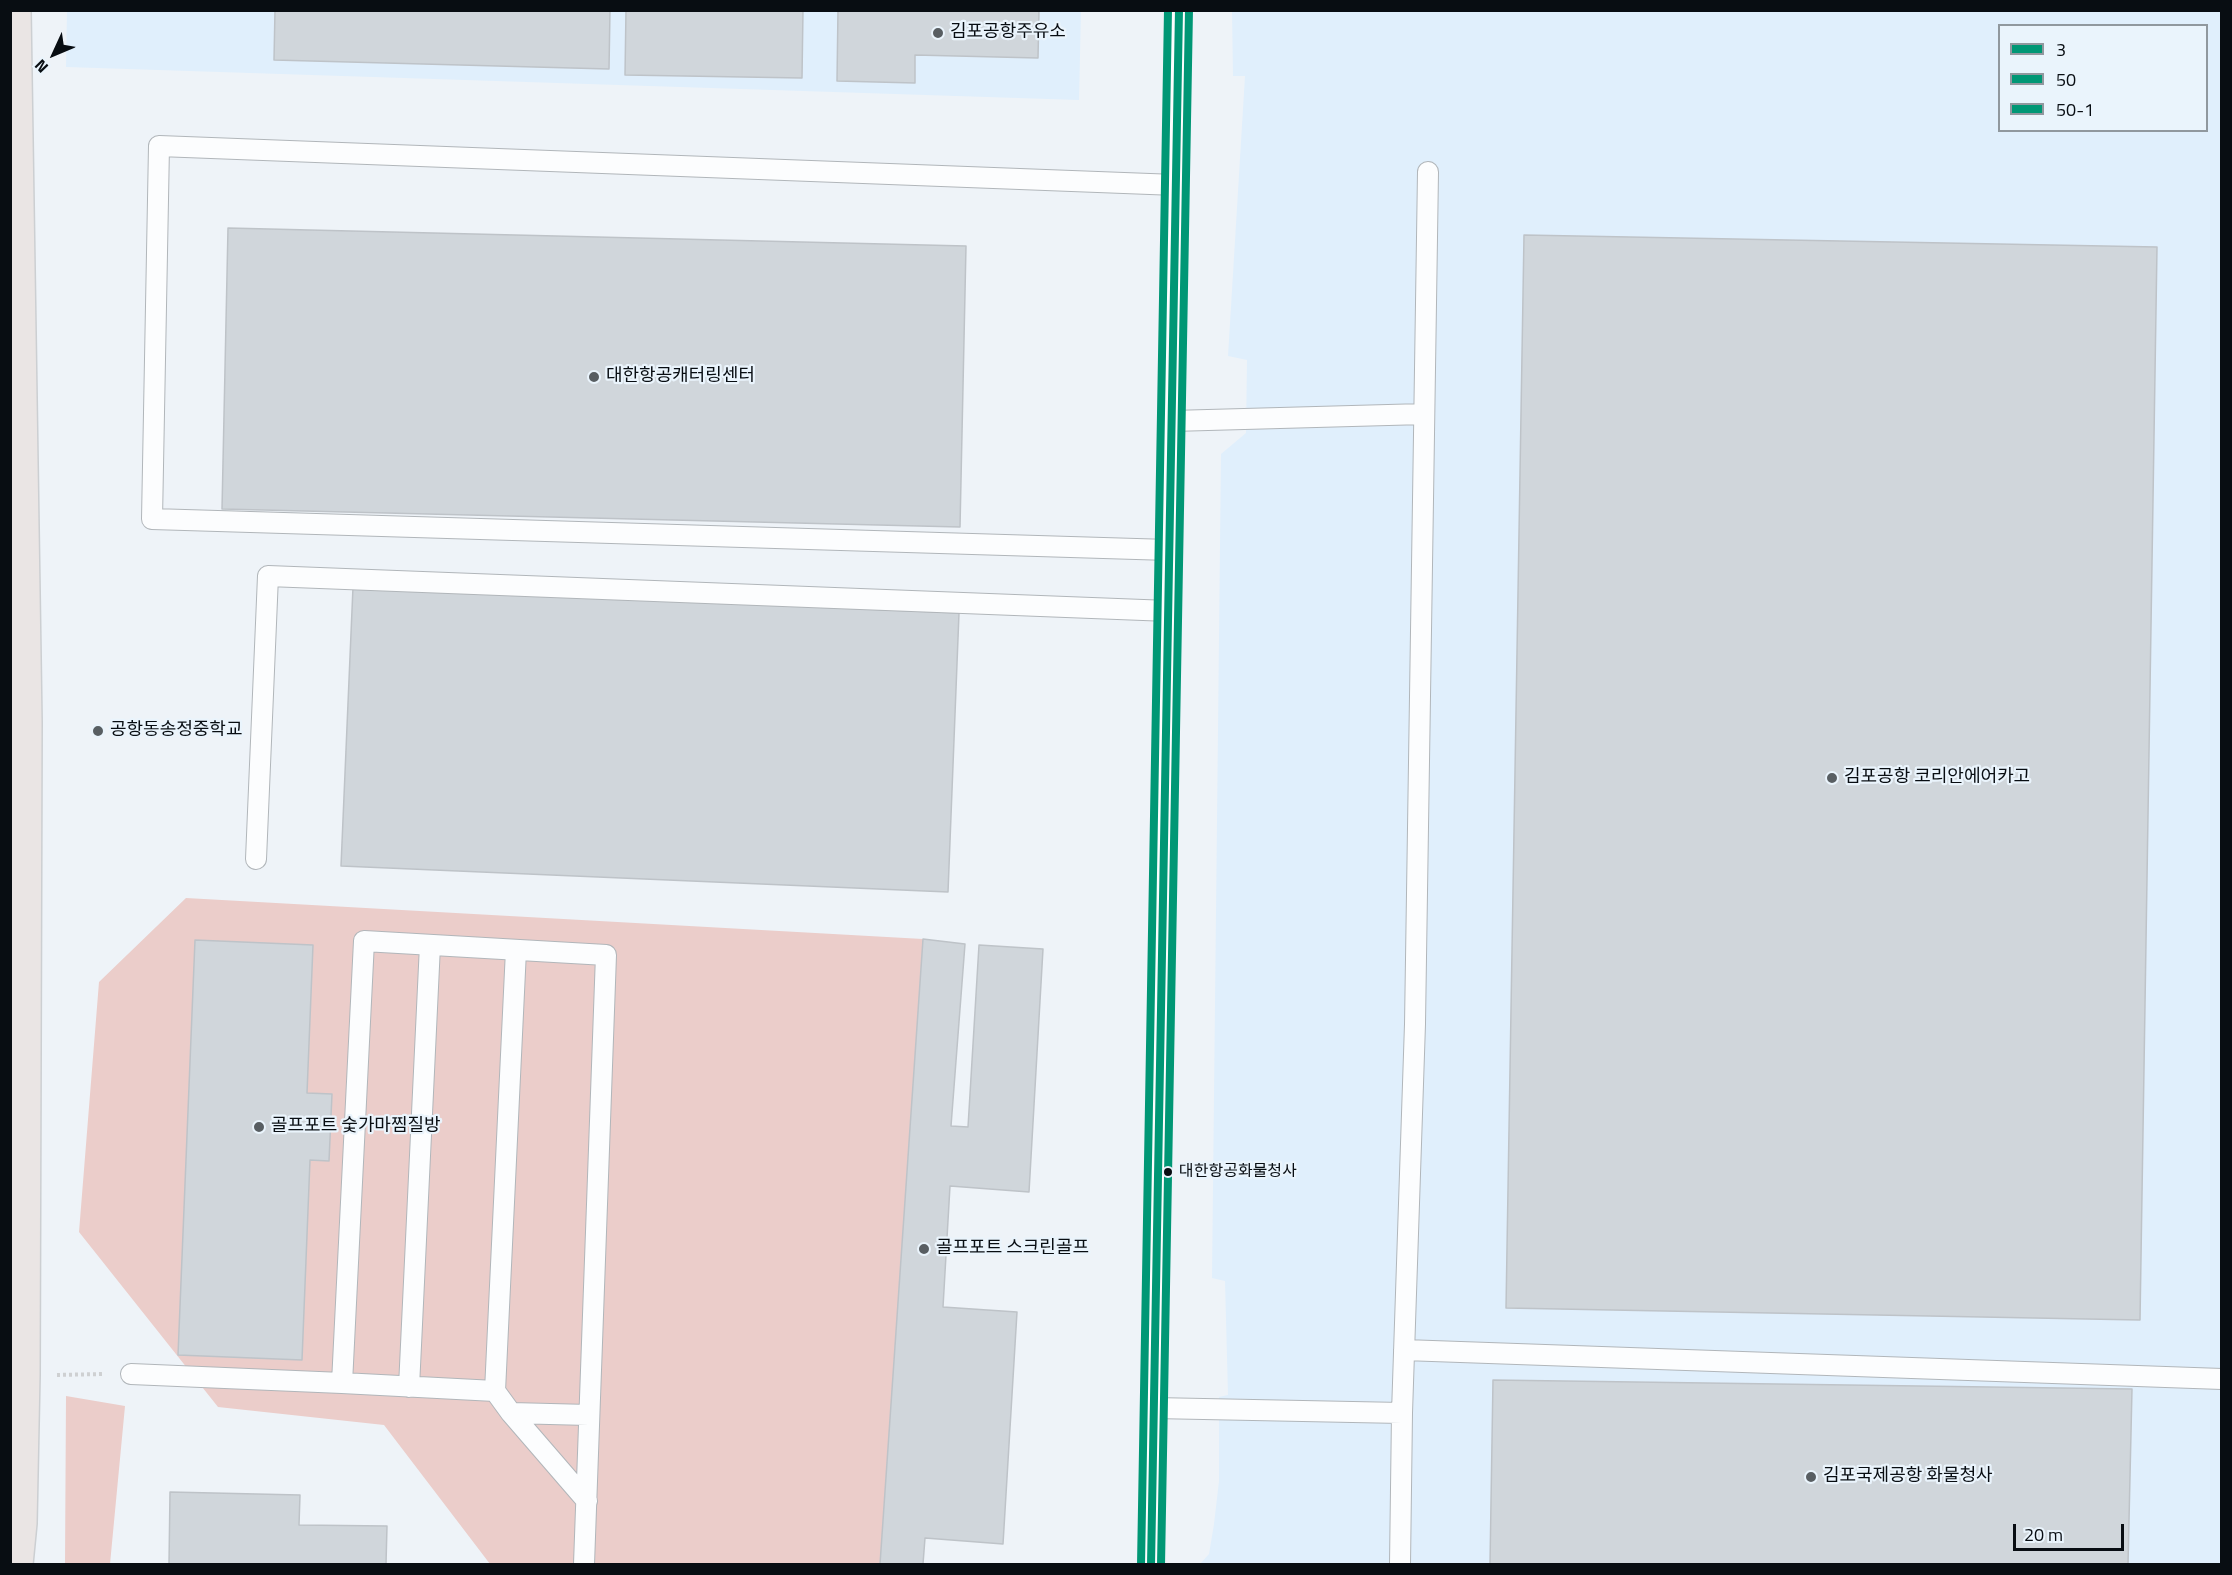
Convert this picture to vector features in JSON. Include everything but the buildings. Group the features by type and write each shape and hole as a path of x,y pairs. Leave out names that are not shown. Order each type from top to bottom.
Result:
{"main road":[{"path":"14,10 24,722 23,1376 20,1523 16,1564"}],"lane":[{"path":"1151,1564 1179,10"},
{"path":"1169,550 152,519 159,146 1176,186"},
{"path":"1400,1564 1402,1413 1415,1024 1428,172"},
{"path":"1172,421 1424,414"},
{"path":"256,860 268,576 1169,611"},
{"path":"342,1383 364,941 606,955 584,1564"},
{"path":"409,1387 430,945"},
{"path":"516,950 495,1391 586,1502"},
{"path":"1404,1350 2222,1379"},
{"path":"131,1374 495,1391"},
{"path":"1154,1408 1402,1413"},
{"path":"511,1413 589,1415"}],"path":[{"path":"23,1376 131,1374"}],"shaded area":[{"path":"67,11 1081,11 1079,100 66,67"},
{"path":"1232,11 2221,11 2221,1564 1200,1564 1209,1554 1219,1481 1219,1397 1228,1395 1225,1281 1212,1278 1221,454 1246,433 1247,360 1228,356 1245,76 1233,76"},
{"path":"186,898 923,939 880,1564 490,1564 384,1425 218,1407 79,1232 99,982"},
{"path":"66,1396 125,1406 110,1564 65,1564"}],"transit line":[{"name":"50-1","path":"1141,1564 1168,10"},
{"name":"3","path":"1151,1564 1179,10"},
{"name":"50","path":"1161,1564 1189,10"}],"place":[{"name":"김포공항주유소","path":"938,33"},
{"name":"대한항공캐터링센터","path":"594,377"},
{"name":"공항동송정중학교","path":"98,731"},
{"name":"김포공항 코리안에어카고","path":"1832,778"},
{"name":"골프포트 숯가마찜질방","path":"259,1127"},
{"name":"대한항공화물청사","path":"1168,1172"},
{"name":"골프포트 스크린골프","path":"924,1249"},
{"name":"김포국제공항 화물청사","path":"1811,1477"}]}
